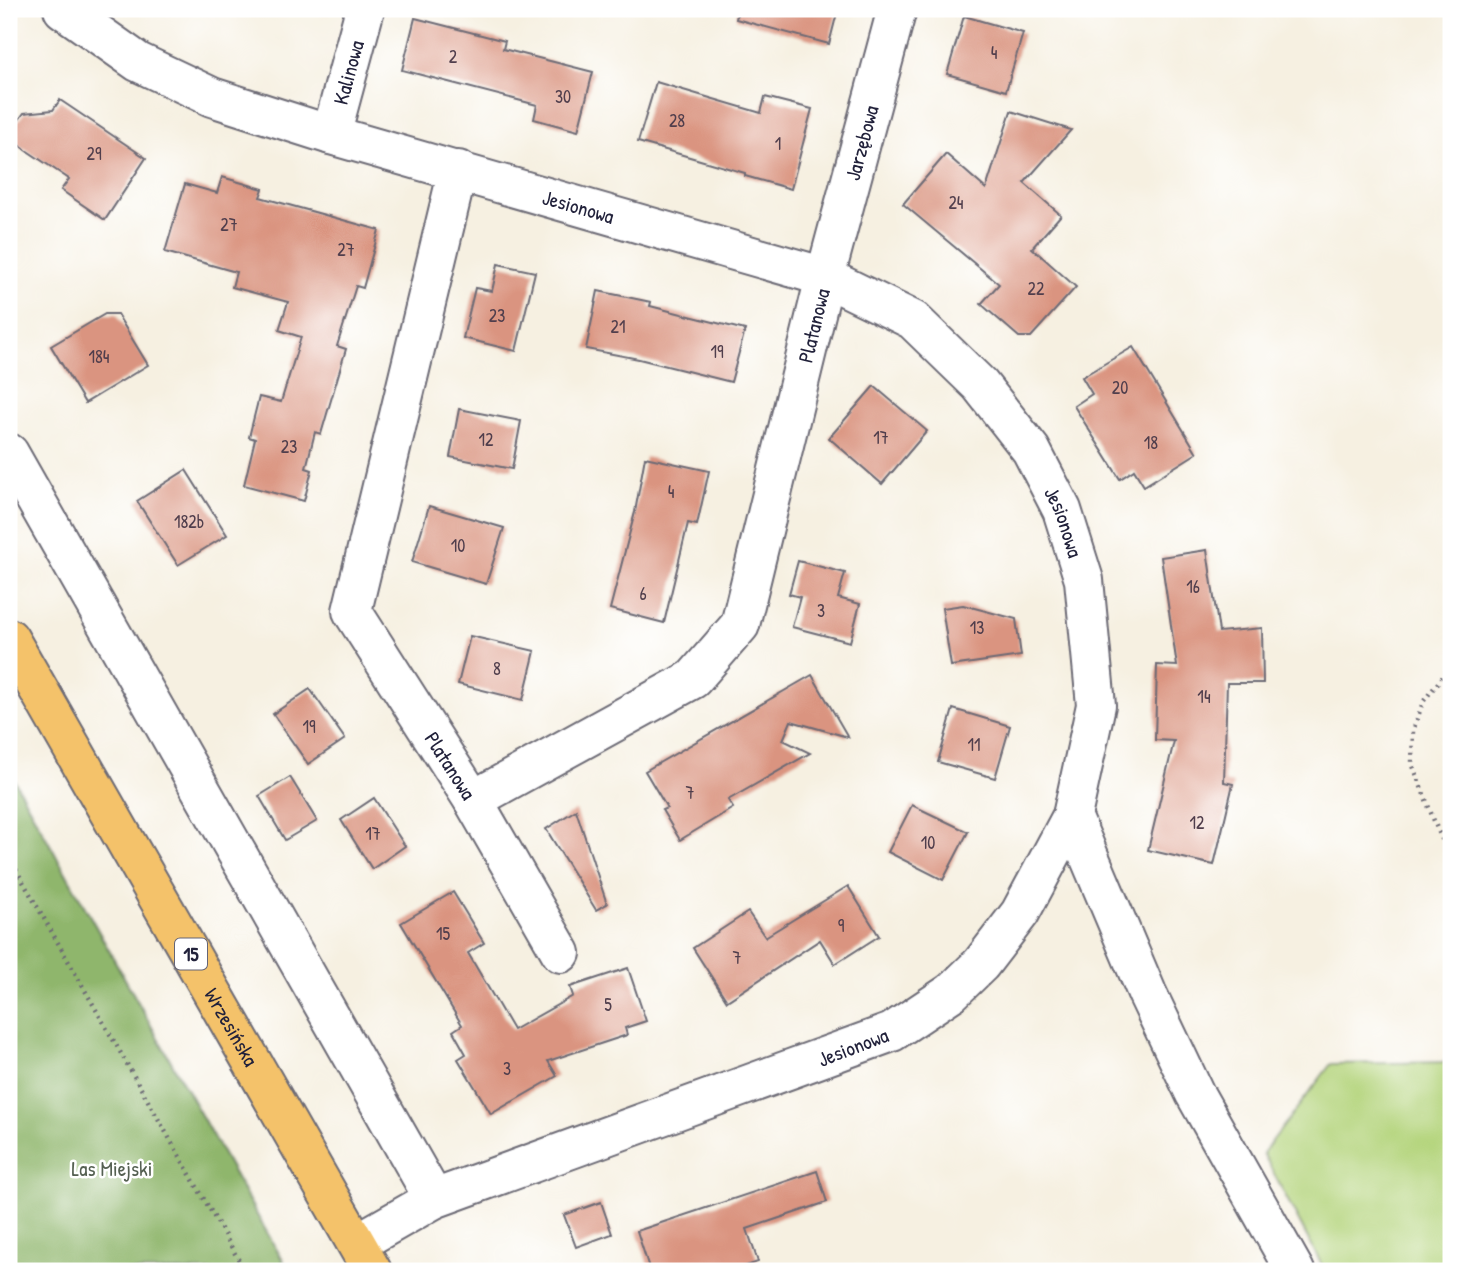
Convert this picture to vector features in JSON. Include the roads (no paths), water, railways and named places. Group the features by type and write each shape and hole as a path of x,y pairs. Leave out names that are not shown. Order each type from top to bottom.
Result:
{"main road":[{"name":"Wrzesińska","path":"9,638 365,1257"}],"street":[{"name":"Jesionowa","path":"63,9 138,62 212,97 331,135 825,277 913,320 980,385 1031,450 1062,510 1084,580 1096,705 1072,816 1020,914 981,964 952,992 892,1032 434,1199 365,1257"},
{"name":"Kalinowa","path":"331,135 365,9"},
{"name":"Jarzębowa","path":"825,277 897,9"},
{"name":"Platanowa","path":"458,170 352,611 473,800 693,679 740,625 825,277"},
{"path":"9,453 434,1199"},
{"path":"473,800 561,953"},
{"path":"1072,816 1147,993 1195,1094 1295,1271"}],"park label":[{"name":"Las Miejski","path":"112,1168"}]}
